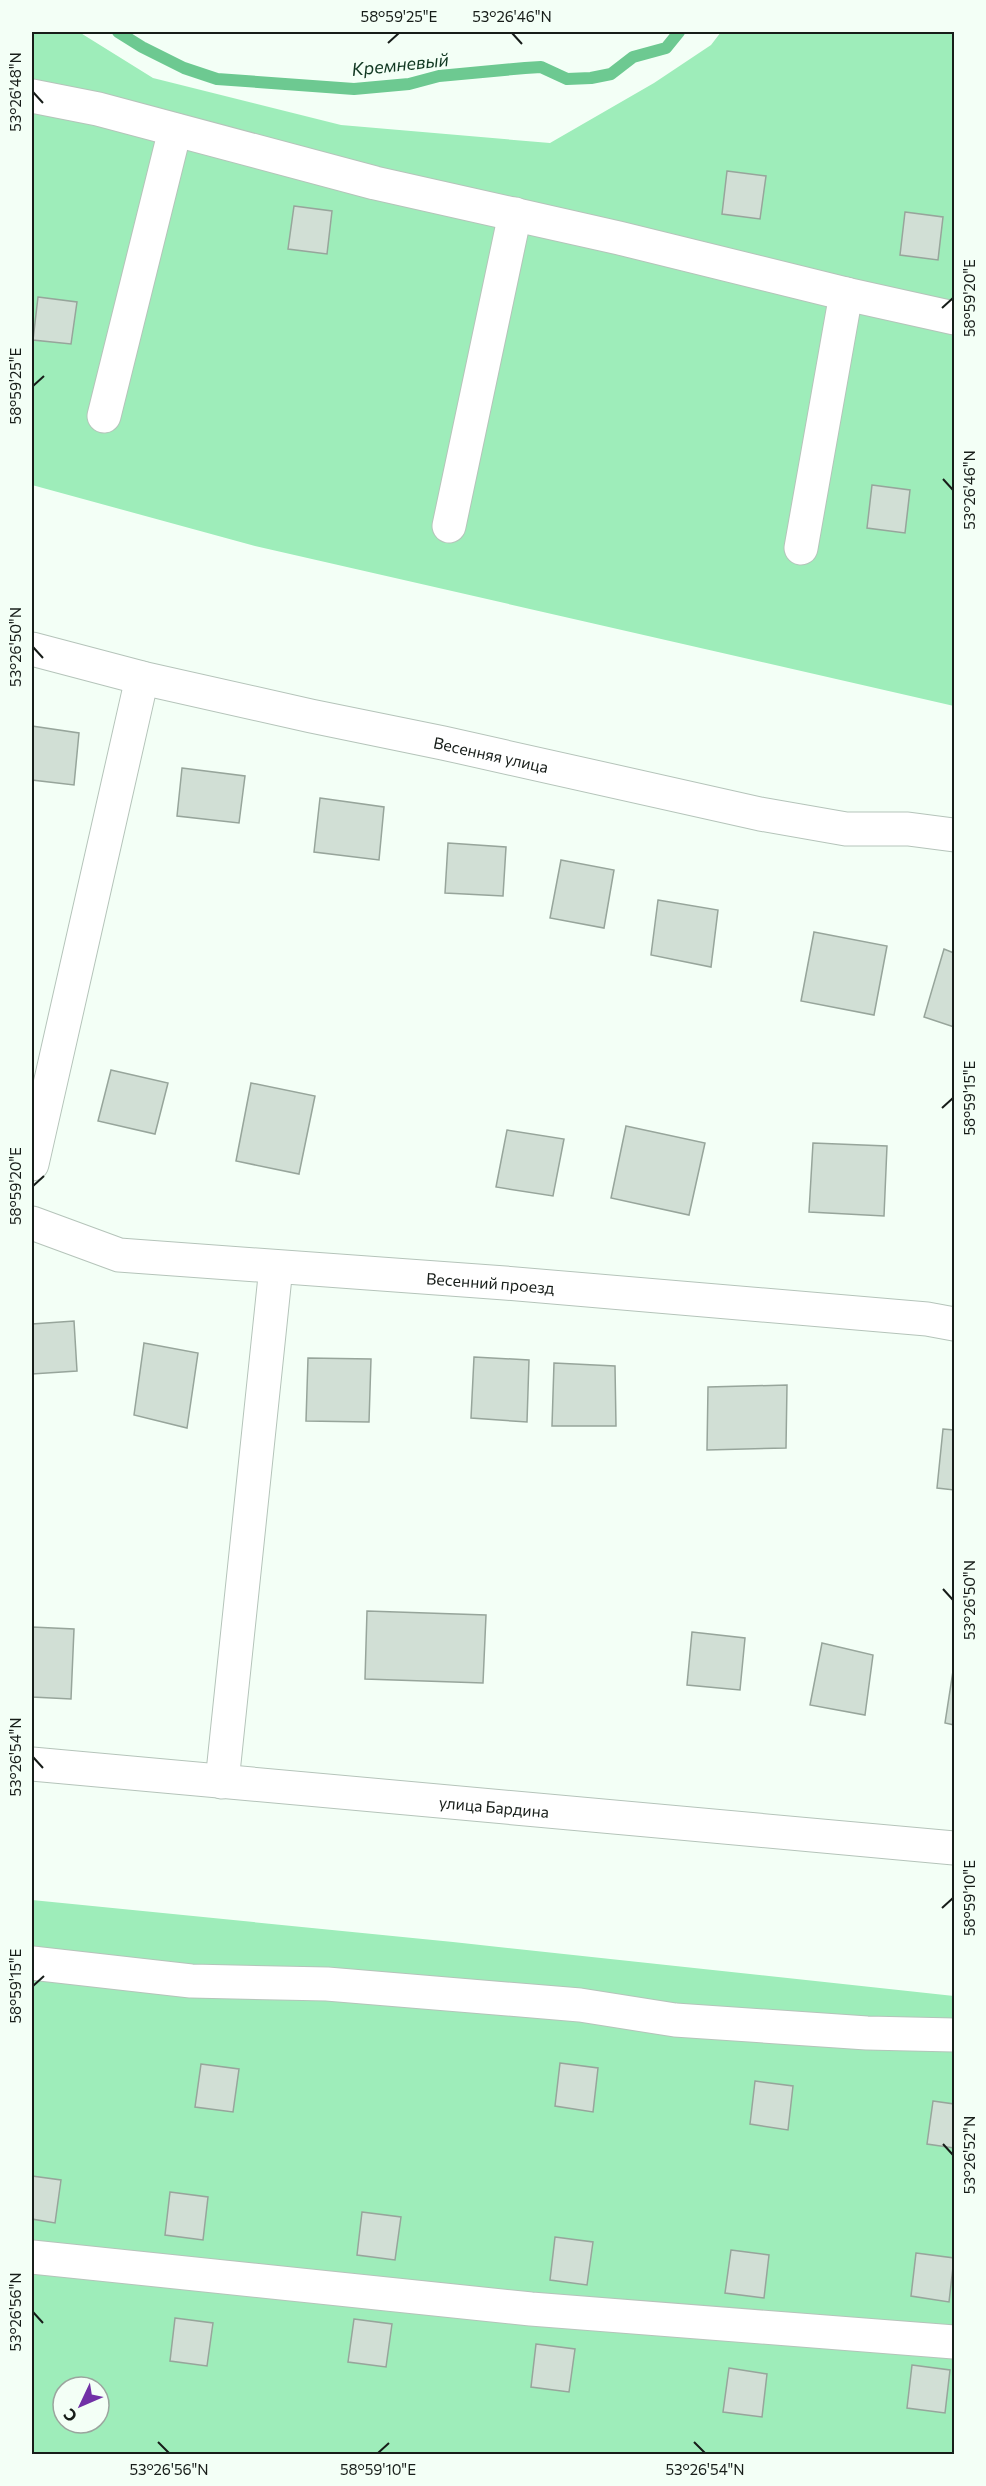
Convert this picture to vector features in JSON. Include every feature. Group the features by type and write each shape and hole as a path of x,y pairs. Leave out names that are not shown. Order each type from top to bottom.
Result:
{"street":[{"path":"32,96 98,109 375,183 954,318"},
{"path":"104,416 175,130"},
{"path":"449,526 515,214"},
{"path":"801,549 846,294"},
{"name":"Весенняя улица","path":"32,649 142,678 760,814 846,829 908,829 954,835"},
{"path":"32,1164 142,678"},
{"name":"Весенний проезд","path":"32,1223 119,1255 552,1287 927,1319 954,1324"},
{"path":"222,1782 276,1267"},
{"name":"улица Бардина","path":"32,1764 954,1848"},
{"path":"32,1963 191,1981 327,1984 568,2004 675,2020 867,2033 954,2035"},
{"path":"32,2257 531,2309 954,2342"}],"green space":[{"path":"32,32 79,32 153,78 341,125 550,143 654,83 711,45 721,32 954,32 954,706 255,546 32,485"},
{"path":"32,1900 453,1942 954,1996 954,2454 32,2454"}],"building":[{"path":"727,171 766,176 760,219 722,214"},
{"path":"294,206 332,211 327,254 288,249"},
{"path":"905,212 943,217 938,260 900,255"},
{"path":"38,297 77,302 71,344 33,340"},
{"path":"872,485 910,490 905,533 867,528"},
{"path":"32,726 79,733 74,785 32,780"},
{"path":"182,768 245,776 239,823 177,816"},
{"path":"320,798 384,807 379,860 314,852"},
{"path":"448,843 506,847 503,896 445,893"},
{"path":"561,860 614,870 604,928 550,918"},
{"path":"658,900 718,910 711,967 651,955"},
{"path":"814,932 887,946 874,1015 801,1001"},
{"path":"944,949 954,953 954,1027 924,1017"},
{"path":"111,1070 168,1083 155,1134 98,1121"},
{"path":"251,1083 315,1096 299,1174 236,1161"},
{"path":"626,1126 705,1143 689,1215 611,1198"},
{"path":"507,1130 564,1139 553,1196 496,1187"},
{"path":"813,1143 887,1146 884,1216 809,1212"},
{"path":"74,1321 77,1371 32,1374 32,1324"},
{"path":"144,1343 198,1353 187,1428 134,1415"},
{"path":"474,1357 529,1360 527,1422 471,1418"},
{"path":"308,1358 371,1359 369,1422 306,1421"},
{"path":"554,1363 615,1366 616,1426 552,1426"},
{"path":"787,1385 786,1448 707,1450 708,1387"},
{"path":"943,1429 954,1430 954,1490 937,1488"},
{"path":"367,1611 486,1615 483,1683 365,1679"},
{"path":"32,1627 74,1629 71,1699 32,1697"},
{"path":"692,1632 745,1638 740,1690 687,1685"},
{"path":"822,1643 873,1655 865,1715 810,1705"},
{"path":"954,1671 954,1725 945,1723"},
{"path":"560,2063 598,2068 593,2112 555,2106"},
{"path":"201,2064 239,2069 233,2112 195,2107"},
{"path":"755,2081 793,2086 788,2130 750,2124"},
{"path":"933,2101 954,2104 954,2148 927,2144"},
{"path":"32,2176 61,2180 55,2223 32,2219"},
{"path":"170,2192 208,2197 203,2240 165,2235"},
{"path":"362,2212 401,2217 395,2260 357,2255"},
{"path":"555,2237 593,2242 587,2285 550,2280"},
{"path":"731,2250 769,2255 764,2298 725,2293"},
{"path":"916,2253 954,2258 949,2302 911,2296"},
{"path":"175,2318 213,2323 207,2366 170,2361"},
{"path":"354,2319 392,2324 386,2367 348,2362"},
{"path":"536,2344 575,2349 569,2392 531,2387"},
{"path":"912,2365 950,2370 945,2413 907,2408"},
{"path":"729,2368 767,2374 762,2417 723,2412"}],"waterway":[{"name":"Кремневый","path":"118,32 184,68 217,79 354,89 409,84 439,76 541,67 567,79 591,78 611,74 633,57 666,48 679,32"}]}
